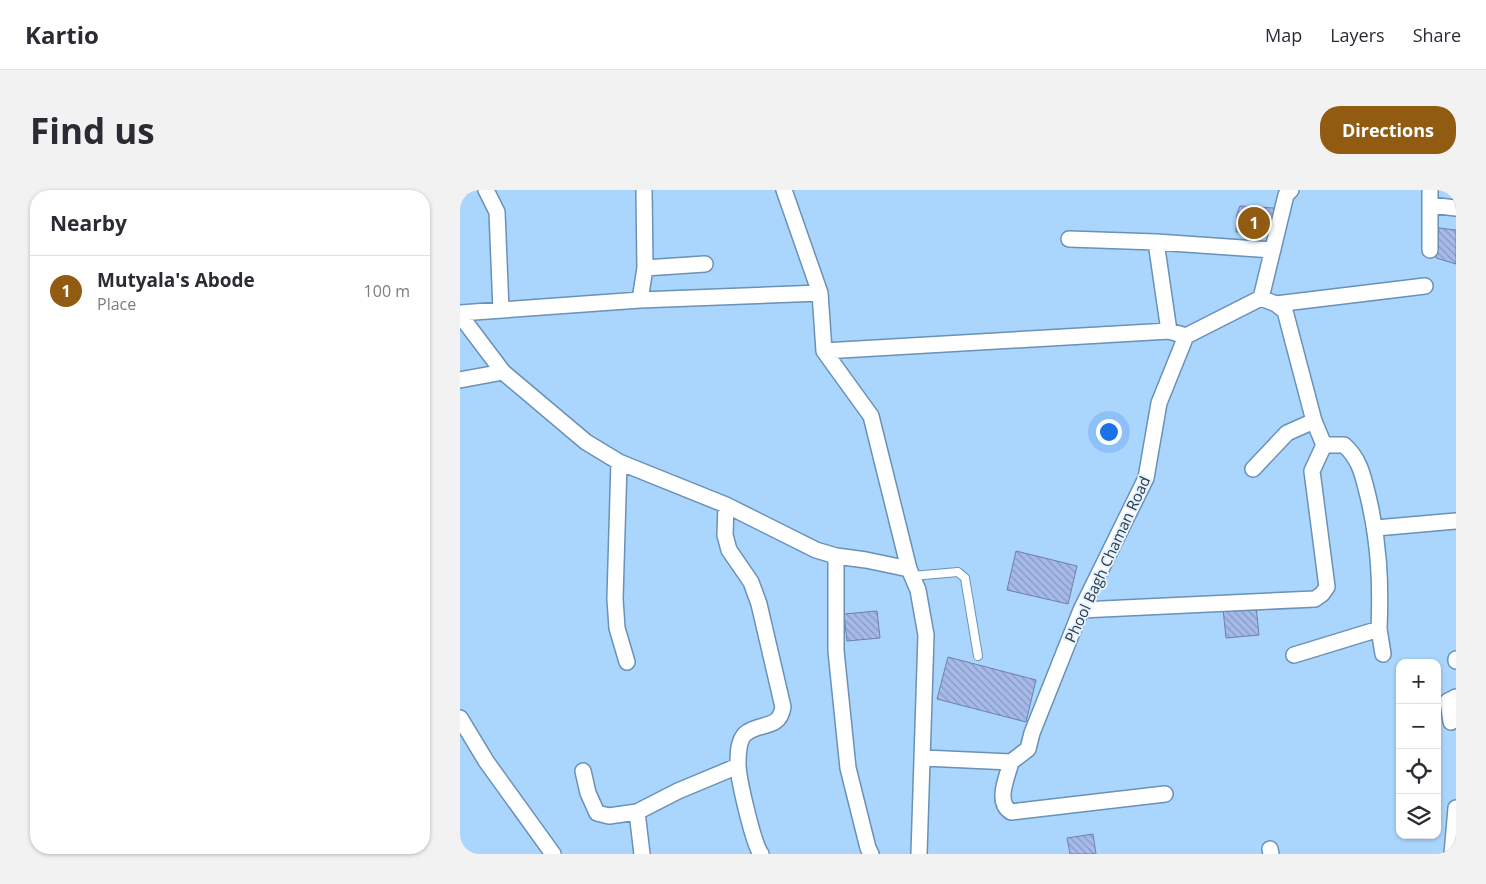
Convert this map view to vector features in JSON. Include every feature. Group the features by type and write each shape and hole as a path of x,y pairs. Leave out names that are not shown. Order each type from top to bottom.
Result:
{"street":[{"path":"486,190 497,212 501,310"},
{"path":"640,300 645,268 644,190"},
{"path":"784,190 820,293 824,351 871,416 911,572 918,590 926,635 924,758 919,854"},
{"path":"1261,298 1286,194 1291,190"},
{"path":"1430,250 1430,198 1456,208"},
{"path":"1069,239 1156,242 1273,250"},
{"path":"1156,242 1169,331"},
{"path":"645,268 705,264"},
{"path":"1276,304 1425,286"},
{"path":"460,314 640,300 820,293"},
{"path":"824,351 1169,331 1186,336 1261,298 1276,304 1285,311 1314,421 1324,445 1312,471 1327,587 1315,599 1081,610"},
{"path":"460,314 503,372 586,442 619,462 726,505 816,550 836,556 866,560 911,572"},
{"name":"Phool Bagh Chaman Road","path":"1011,762 1028,749 1032,733 1081,610 1146,478 1159,403 1186,336"},
{"path":"460,380 503,372"},
{"path":"1253,468 1287,433 1314,421"},
{"path":"1324,445 1344,444 1354,454 1361,468 1376,528 1381,586 1379,630 1383,654"},
{"path":"619,462 615,599 617,628 627,662"},
{"path":"726,505 725,535 729,550 751,582 759,604 783,707 781,717 777,721 754,729 744,735 739,744 738,766 754,837 761,854"},
{"path":"1376,528 1456,522"},
{"path":"836,556 836,651 848,768 862,828 871,854"},
{"path":"1294,655 1379,630"},
{"path":"1451,722 1448,701 1456,696"},
{"path":"460,718 486,761 553,854"},
{"path":"924,758 1011,762 1001,800 1005,808 1011,812 1164,794"},
{"path":"583,771 588,793 596,812 609,816 637,812 678,791 738,766"},
{"path":"1452,854 1456,808"},
{"path":"637,812 642,854"}],"lane":[{"path":"911,572 958,572 965,578 978,656"}],"building":[{"path":"1240,206 1274,208 1271,234 1236,232 1237,214"},
{"path":"1439,228 1456,230 1456,264 1436,258"},
{"path":"1016,551 1077,566 1068,604 1007,590"},
{"path":"1256,606 1259,635 1226,638 1223,609"},
{"path":"877,611 880,638 847,641 844,614"},
{"path":"948,657 1036,680 1026,722 937,699"},
{"path":"1093,834 1096,854 1070,854 1067,838"}],"place":[{"name":"Mutyala's Abode","path":"1254,223"}]}
